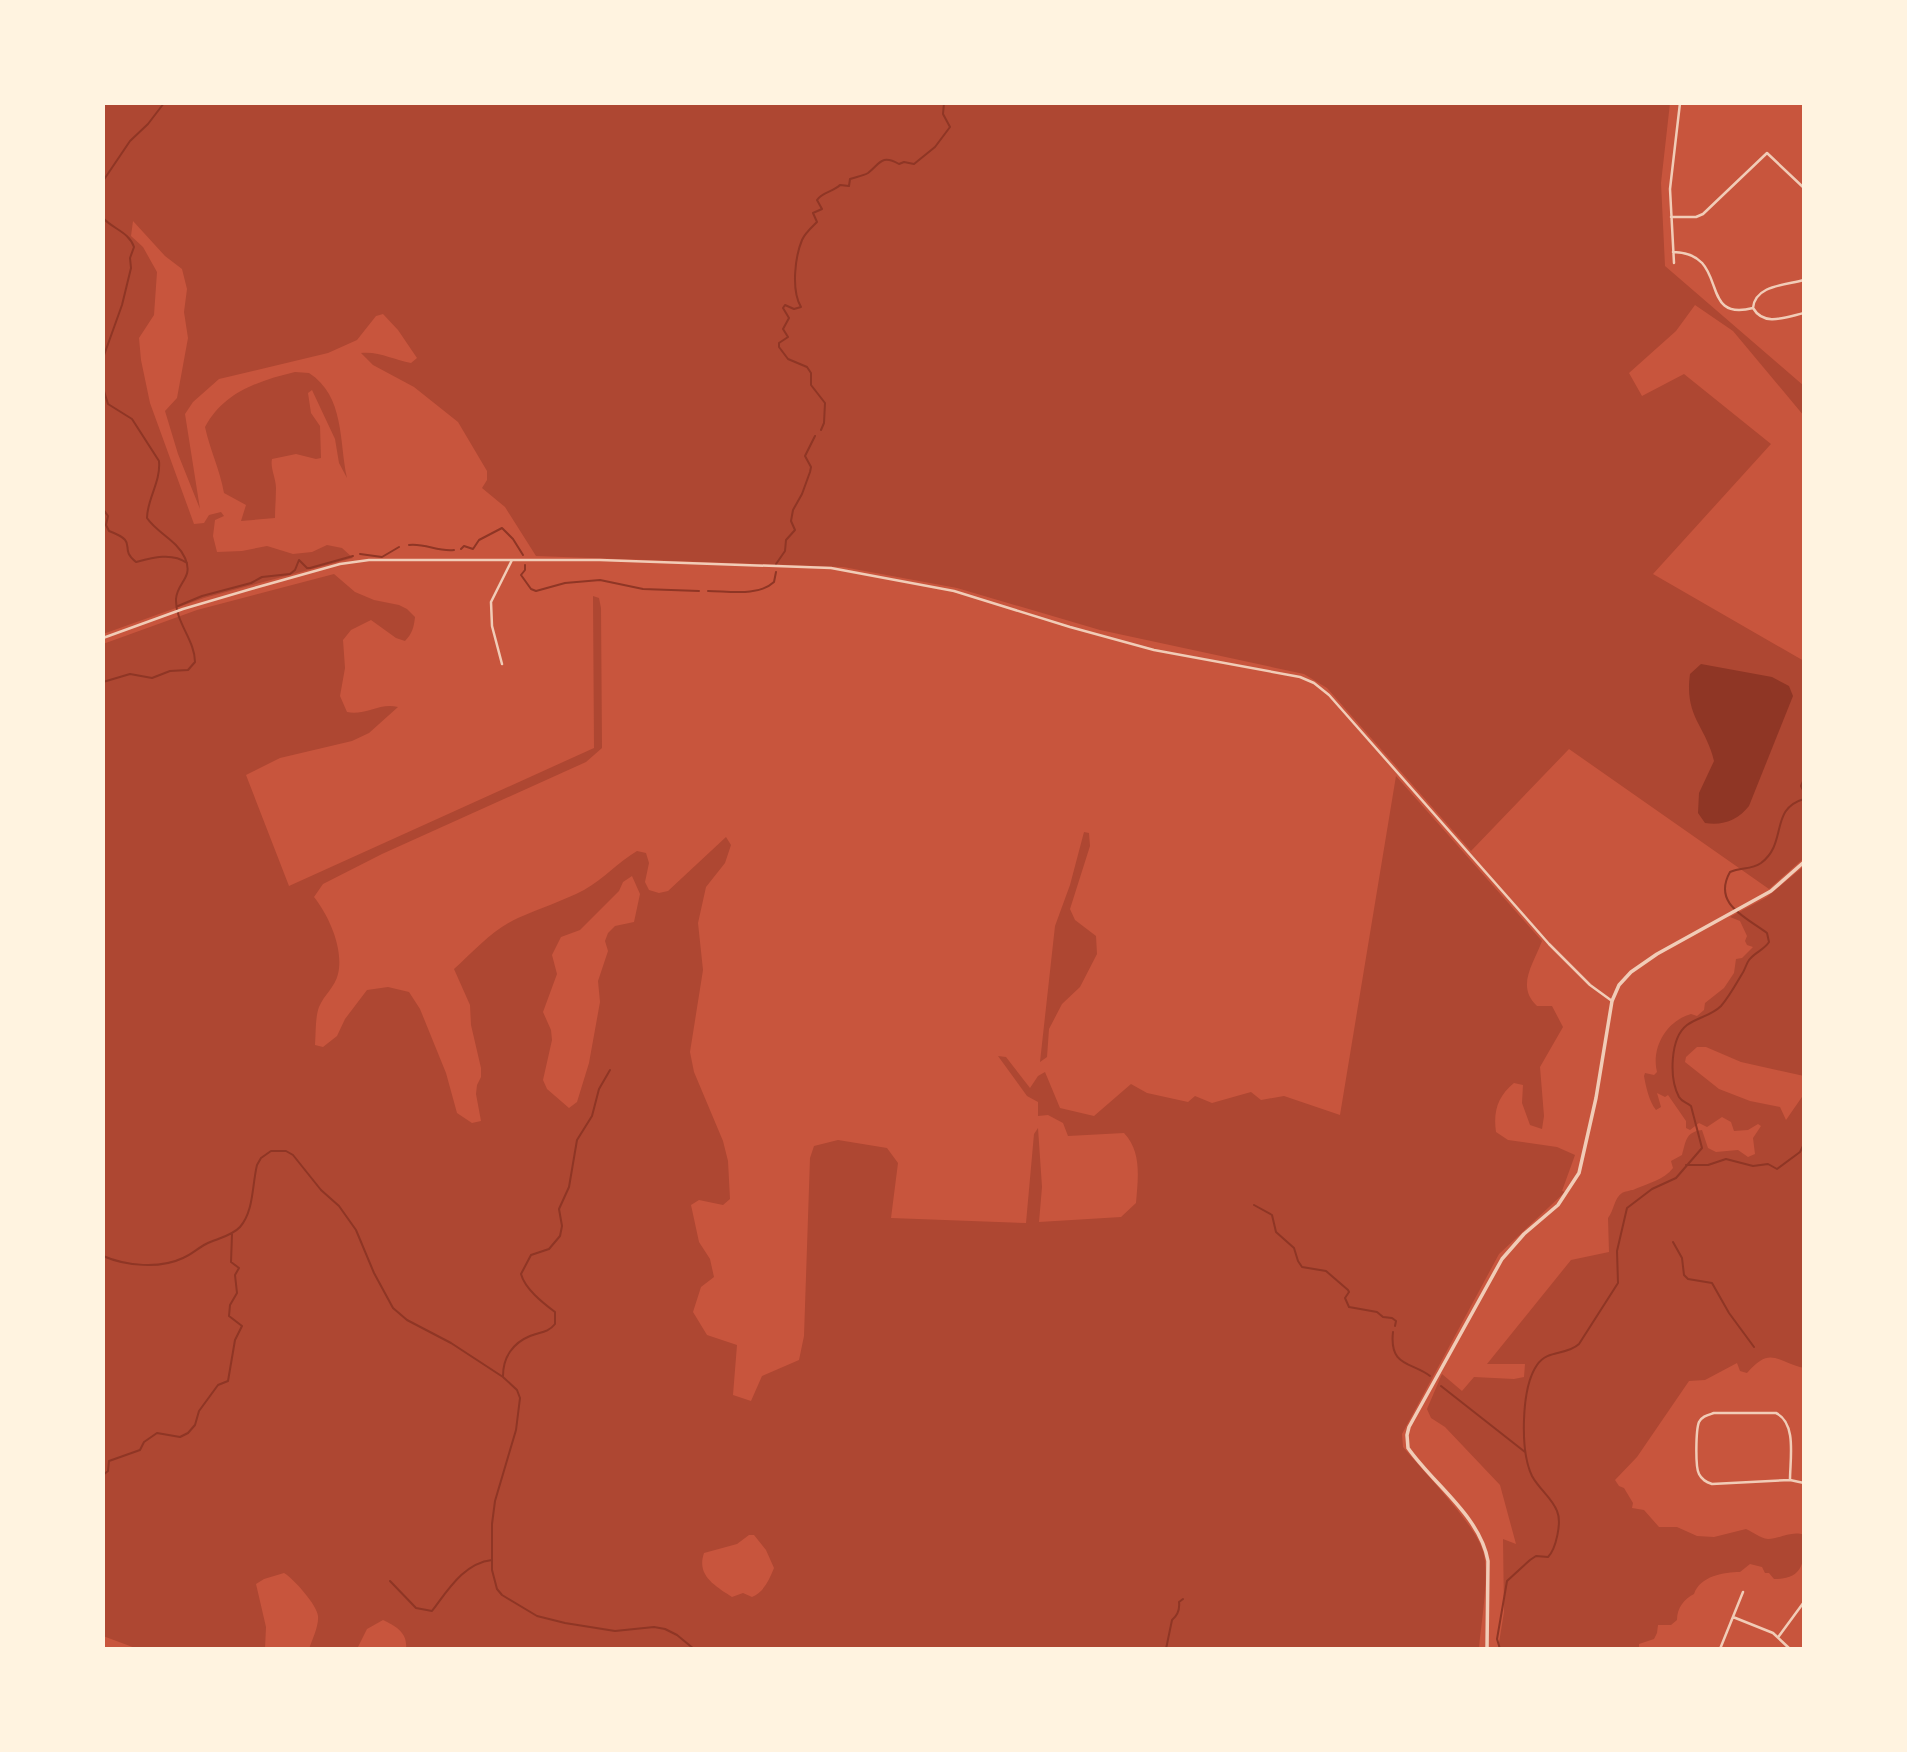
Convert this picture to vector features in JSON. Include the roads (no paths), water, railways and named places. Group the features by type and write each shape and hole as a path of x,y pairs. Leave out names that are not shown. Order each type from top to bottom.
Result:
{"street":[{"path":"1674,263 1671,173 1680,103"},
{"path":"1671,217 1703,214 1767,153 1804,188"},
{"path":"1673,252 1688,252 1700,259 1723,305 1740,311 1753,308"},
{"path":"1804,280 1761,291 1755,298 1753,308 1760,317 1771,320 1804,313"},
{"path":"103,638 183,609 355,562 421,559 600,560 831,568 954,591 1154,650 1308,679 1329,695 1549,944 1591,985 1612,1001"},
{"path":"502,664 492,626 491,602 512,560"},
{"path":"1487,1649 1486,1549 1475,1528 1408,1448 1406,1435 1502,1259 1524,1234 1558,1205 1579,1173 1596,1098 1612,1001 1619,985 1631,972 1669,947 1771,891 1804,862"},
{"path":"1790,1480 1789,1427 1783,1416 1776,1413 1714,1413 1705,1415 1699,1421 1697,1469 1706,1482 1712,1484 1790,1480 1804,1483"},
{"path":"1720,1649 1743,1592"},
{"path":"1779,1636 1804,1602"},
{"path":"1733,1617 1779,1636 1790,1649"}],"waterway":[{"path":"103,181 130,141 164,103"},
{"path":"821,430 825,403 811,385 811,373 807,367 788,359 779,347 779,343 788,337 783,329 789,318 783,308 785,305 794,309 801,307 795,283 797,255 802,240 817,222 813,213 822,209 817,200 840,185 849,186 850,179 868,173 884,160 914,164 935,147 950,127 943,114 944,103"},
{"path":"103,218 125,234 134,247 122,305 103,358"},
{"path":"103,388 108,404 132,419 159,461 158,476 147,518 177,546 185,558 188,570 176,599 195,662 188,670 170,671 152,678 130,674 103,682"},
{"path":"776,564 785,551 786,540 795,530 791,521 793,510 810,472 811,467 805,456 815,436"},
{"path":"103,509 108,516 106,525 109,531 127,542 128,553 136,562 168,557 187,563"},
{"path":"461,549 464,546 473,549 479,540 502,528 523,555"},
{"path":"409,545 454,550"},
{"path":"360,554 382,557 399,547"},
{"path":"178,606 262,577 290,574 299,560 310,568 353,556"},
{"path":"525,565 521,575 531,589 536,591 565,583 600,580 643,589 699,591"},
{"path":"708,591 760,590 774,582 776,572"},
{"path":"1804,779 1801,786 1804,792"},
{"path":"1500,1649 1497,1639 1507,1581 1536,1556 1548,1557 1558,1528 1557,1511 1532,1476 1525,1451 1525,1404 1532,1375 1541,1360 1579,1344 1618,1283 1617,1251 1627,1208 1652,1189 1676,1178 1702,1148 1691,1106 1680,1099 1676,1089 1674,1048 1681,1031 1687,1025 1721,1006 1749,960 1769,942 1767,933 1741,915 1728,901 1726,883 1730,872 1757,865 1769,855 1786,810 1804,799"},
{"path":"503,1376 507,1357 514,1347 530,1336 547,1331 555,1324 555,1312 530,1290 521,1274 531,1255 549,1249 560,1236 562,1226 559,1209 569,1187 577,1140 592,1116 599,1089 610,1070"},
{"path":"1686,1165 1708,1165 1726,1159 1753,1166 1768,1164 1777,1169 1800,1152 1804,1144"},
{"path":"103,1256 132,1264 164,1264 186,1257 206,1244 233,1233 245,1221 248,1213 257,1165 261,1158 271,1151 286,1151 293,1155 321,1190 339,1206 356,1230 374,1273 393,1308 407,1320 451,1343 503,1377 517,1390 520,1398 516,1430 495,1501 492,1524 492,1570 497,1589 502,1595 537,1616 615,1631 654,1627 665,1629 694,1649"},
{"path":"1254,1205 1272,1215 1276,1232 1294,1248 1302,1267 1326,1271 1348,1290 1345,1298 1349,1307 1392,1318 1396,1321 1395,1326"},
{"path":"103,1475 108,1471 109,1461 140,1450 144,1442 157,1433 180,1437 188,1433 195,1425 199,1411 218,1385 228,1381 235,1340 242,1326 229,1316 230,1305 237,1293 235,1275 239,1268 231,1262 232,1234"},
{"path":"1673,1242 1682,1258 1684,1275 1688,1279 1712,1283 1729,1313 1754,1347"},
{"path":"1393,1332 1398,1358 1430,1376"},
{"path":"1441,1386 1525,1452"},
{"path":"390,1581 416,1608 432,1611 465,1572 473,1566 492,1560"},
{"path":"1166,1649 1172,1620 1178,1612 1179,1602 1183,1599"}]}
